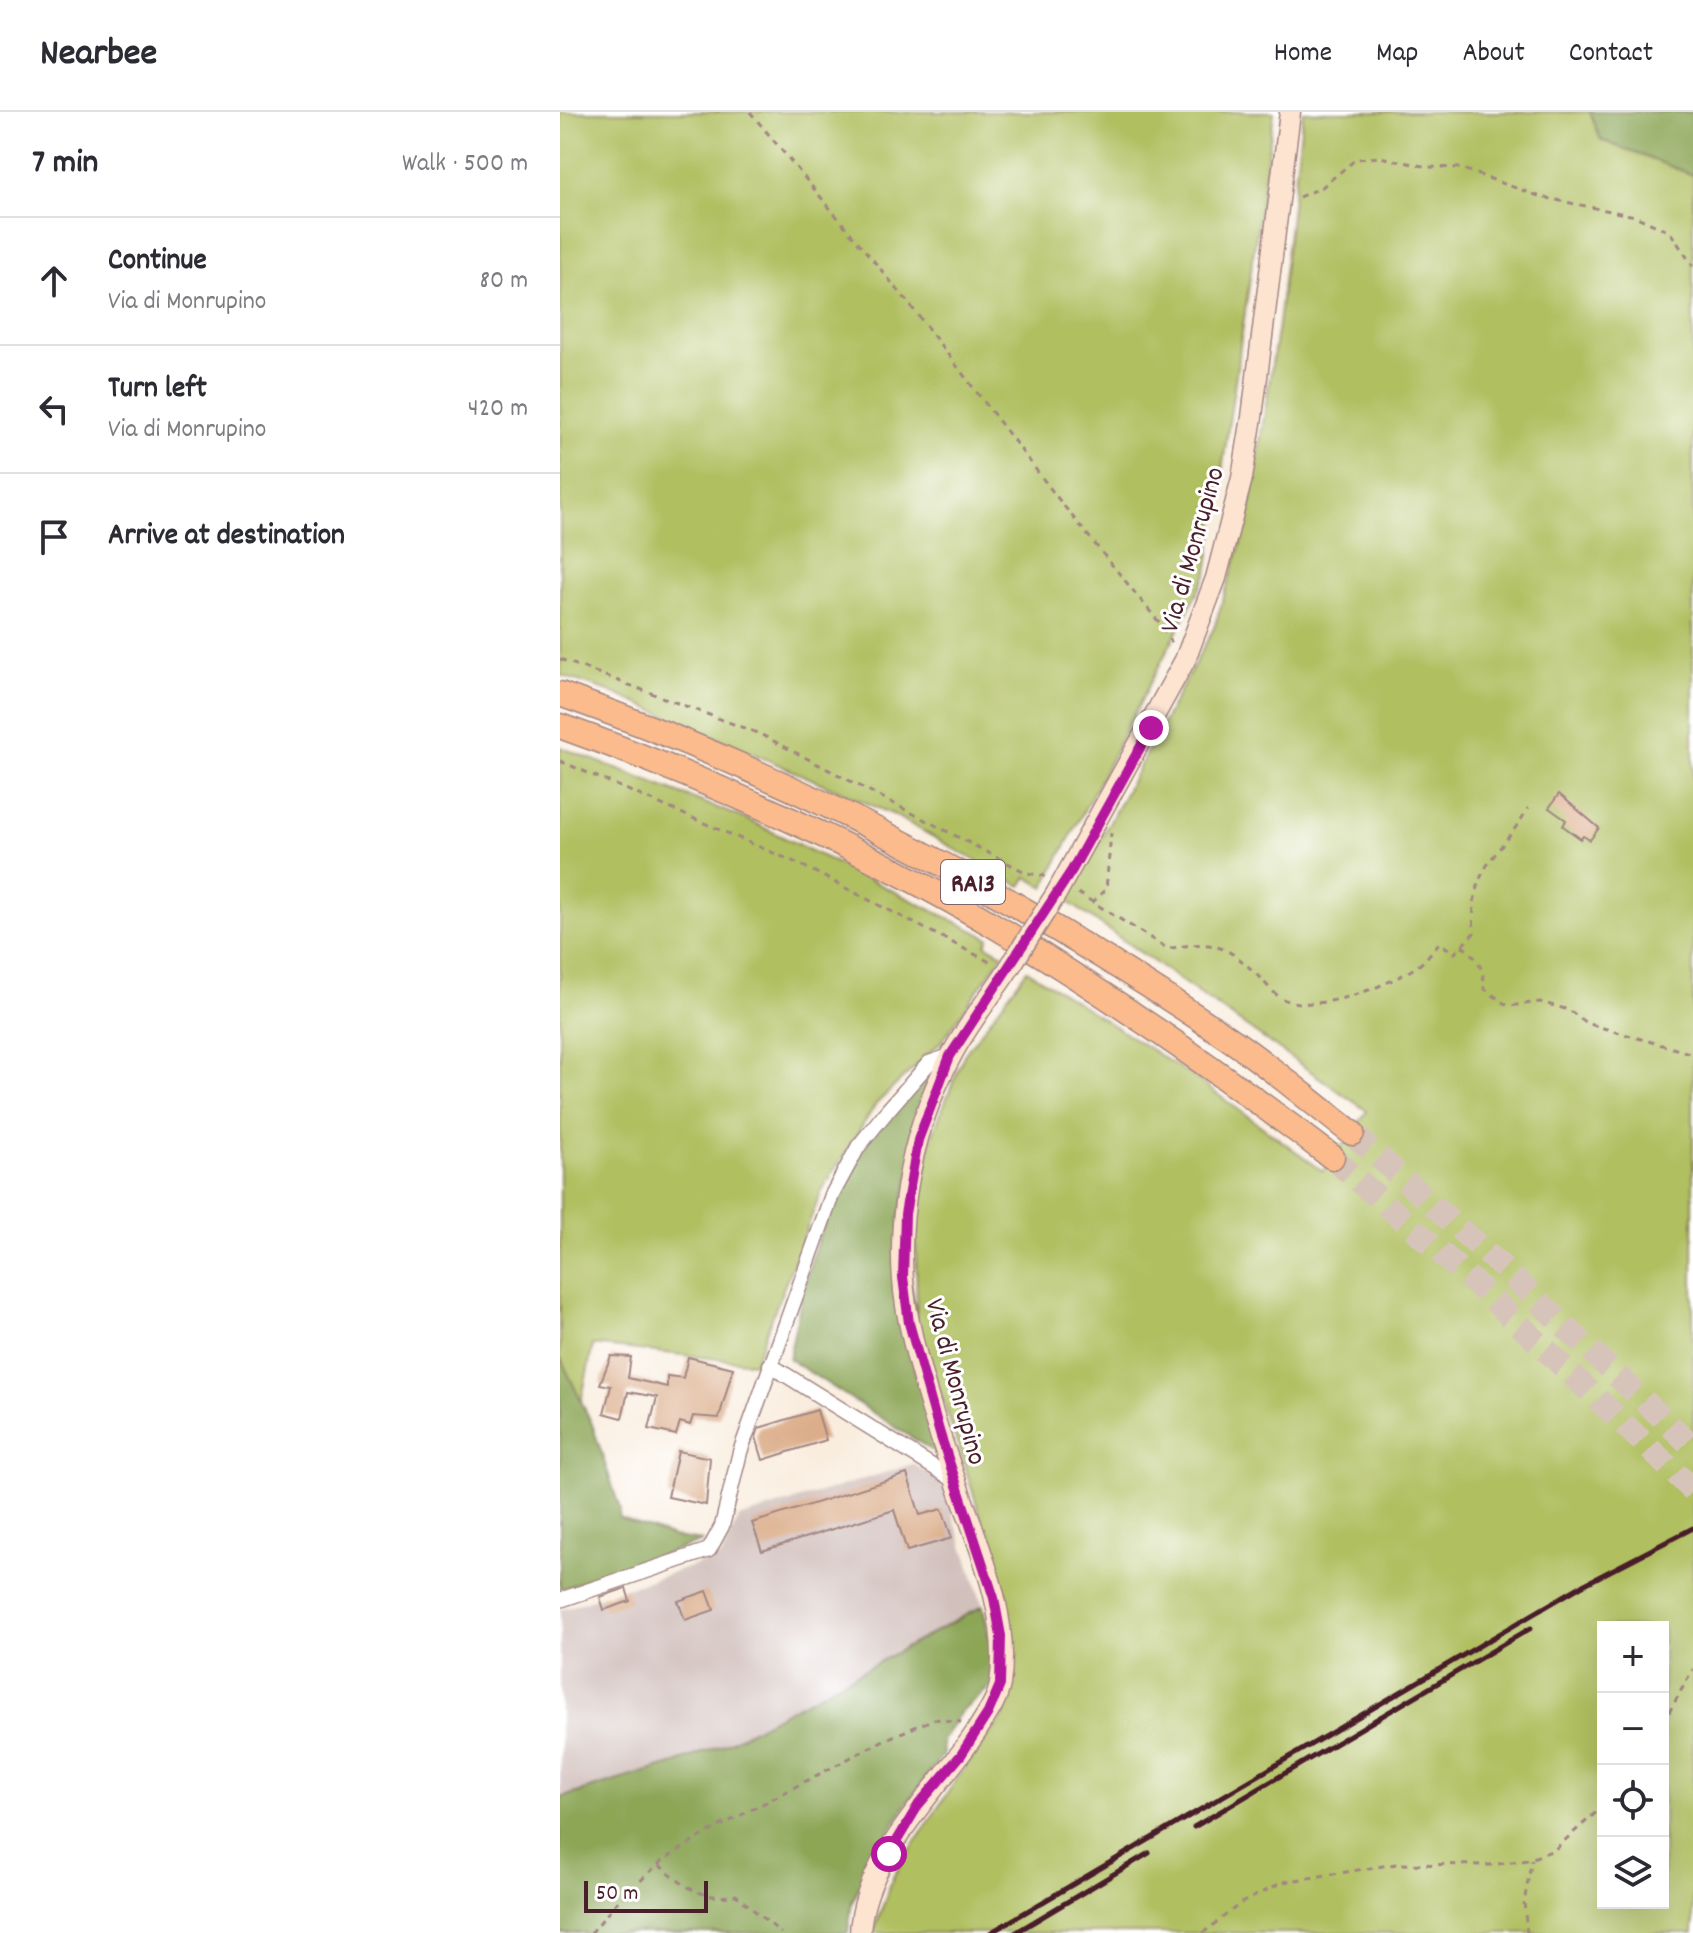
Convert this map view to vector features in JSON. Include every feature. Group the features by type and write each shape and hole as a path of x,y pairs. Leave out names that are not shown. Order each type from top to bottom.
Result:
{"highway":[{"name":"RA13","path":"560,694 785,787 959,874 1062,933 1229,1038 1352,1133"},
{"name":"RA13","path":"560,726 698,781 822,837 971,913 1211,1065 1332,1157"}],"main road":[{"name":"Via di Monrupino","path":"860,1933 861,1915 870,1888 889,1854 919,1804 961,1755 1000,1685 1001,1636 994,1598 909,1323 903,1277 905,1214 915,1154 929,1104 950,1056 1064,882 1107,805 1185,660 1216,578 1242,478 1290,112"}],"street":[{"path":"560,1600 709,1550 722,1526 740,1452 818,1225 858,1147 929,1063 950,1056"},
{"path":"770,1365 956,1482"}],"path":[{"path":"750,112 899,291 1063,505 1158,621 1185,660"},
{"path":"1278,207 1321,188 1356,159 1380,157 1428,167 1460,168 1541,197 1635,216 1670,232 1693,266"},
{"path":"560,659 760,734 1027,873 1064,882 1092,903 1168,949 1212,943 1224,948 1246,963 1282,999 1301,1003 1348,997 1380,984 1415,968 1439,943 1455,953 1474,933 1472,898 1479,876 1528,808"},
{"path":"560,761 799,864 1010,967"},
{"path":"1092,903 1106,889 1111,863 1107,805"},
{"path":"1462,946 1475,956 1482,967 1485,989 1508,1006 1540,1002 1569,1010 1586,1023 1693,1054"},
{"path":"1669,1710 1693,1669"},
{"path":"591,1933 615,1904 659,1865 709,1832 884,1740 934,1719 980,1725"},
{"path":"1203,1933 1265,1888 1283,1882 1396,1864 1490,1865 1532,1859 1554,1850 1597,1811"},
{"path":"1527,1933 1524,1903 1532,1859"},
{"path":"659,1865 687,1889 718,1899 736,1895 781,1933"}],"shaded area":[{"path":"913,1464 942,1482 983,1606 726,1744 560,1798 560,1610 720,1557 739,1518"}],"green space":[{"path":"560,112 1274,112 1207,574 1044,887 1027,877 1021,886 892,814 609,691 560,675"},
{"path":"1303,112 1590,112 1601,140 1693,175 1693,1933 873,1933 894,1875 956,1780 1004,1716 1014,1669 1007,1597 917,1320 916,1236 931,1138 964,1055 1027,970 1195,1078 1323,1171 1367,1111 1067,901 1214,628 1248,520 1278,325"},
{"path":"1590,112 1693,112 1693,175 1601,140"},
{"path":"560,747 748,820 989,938 986,945 1003,954 942,1041 876,1104 822,1190 754,1363 593,1345 581,1402 560,1357"},
{"path":"934,1070 899,1219 942,1457 789,1359 814,1252 845,1175 875,1129"},
{"path":"560,1357 592,1424 620,1509 619,1518 673,1537 703,1541 560,1589"},
{"path":"983,1606 992,1650 991,1686 960,1713 942,1741 943,1754 909,1800 870,1865 852,1902 848,1933 560,1933 560,1798 726,1744"}],"building":[{"path":"1559,794 1599,828 1590,840 1583,836 1581,839 1563,826 1566,820 1549,808"},
{"path":"611,1356 631,1357 628,1378 667,1387 667,1376 683,1378 688,1357 733,1368 719,1418 693,1416 690,1425 680,1422 676,1435 649,1429 657,1397 628,1392 622,1418 604,1413 611,1386 600,1384"},
{"path":"817,1410 826,1440 763,1460 756,1437 759,1428"},
{"path":"678,1451 710,1458 706,1505 668,1497"},
{"path":"907,1474 920,1515 942,1509 952,1538 907,1551 894,1510 762,1551 752,1523"},
{"path":"626,1588 630,1601 604,1610 600,1597"},
{"path":"707,1591 714,1610 685,1620 678,1601"}],"tunnel":[{"path":"1352,1133 1500,1265 1693,1447"},
{"path":"1332,1157 1486,1293 1693,1490"}],"railway":[{"path":"990,1933 1581,1586 1693,1528"},
{"path":"1194,1827 1531,1628"},
{"path":"1015,1933 1149,1853"}],"route":[{"path":"889,1854 919,1804 961,1755 988,1713 1000,1685 1001,1636 994,1598 940,1434 905,1300 905,1214 918,1140 929,1104 950,1056 1008,972 1072,870 1151,728"}]}
